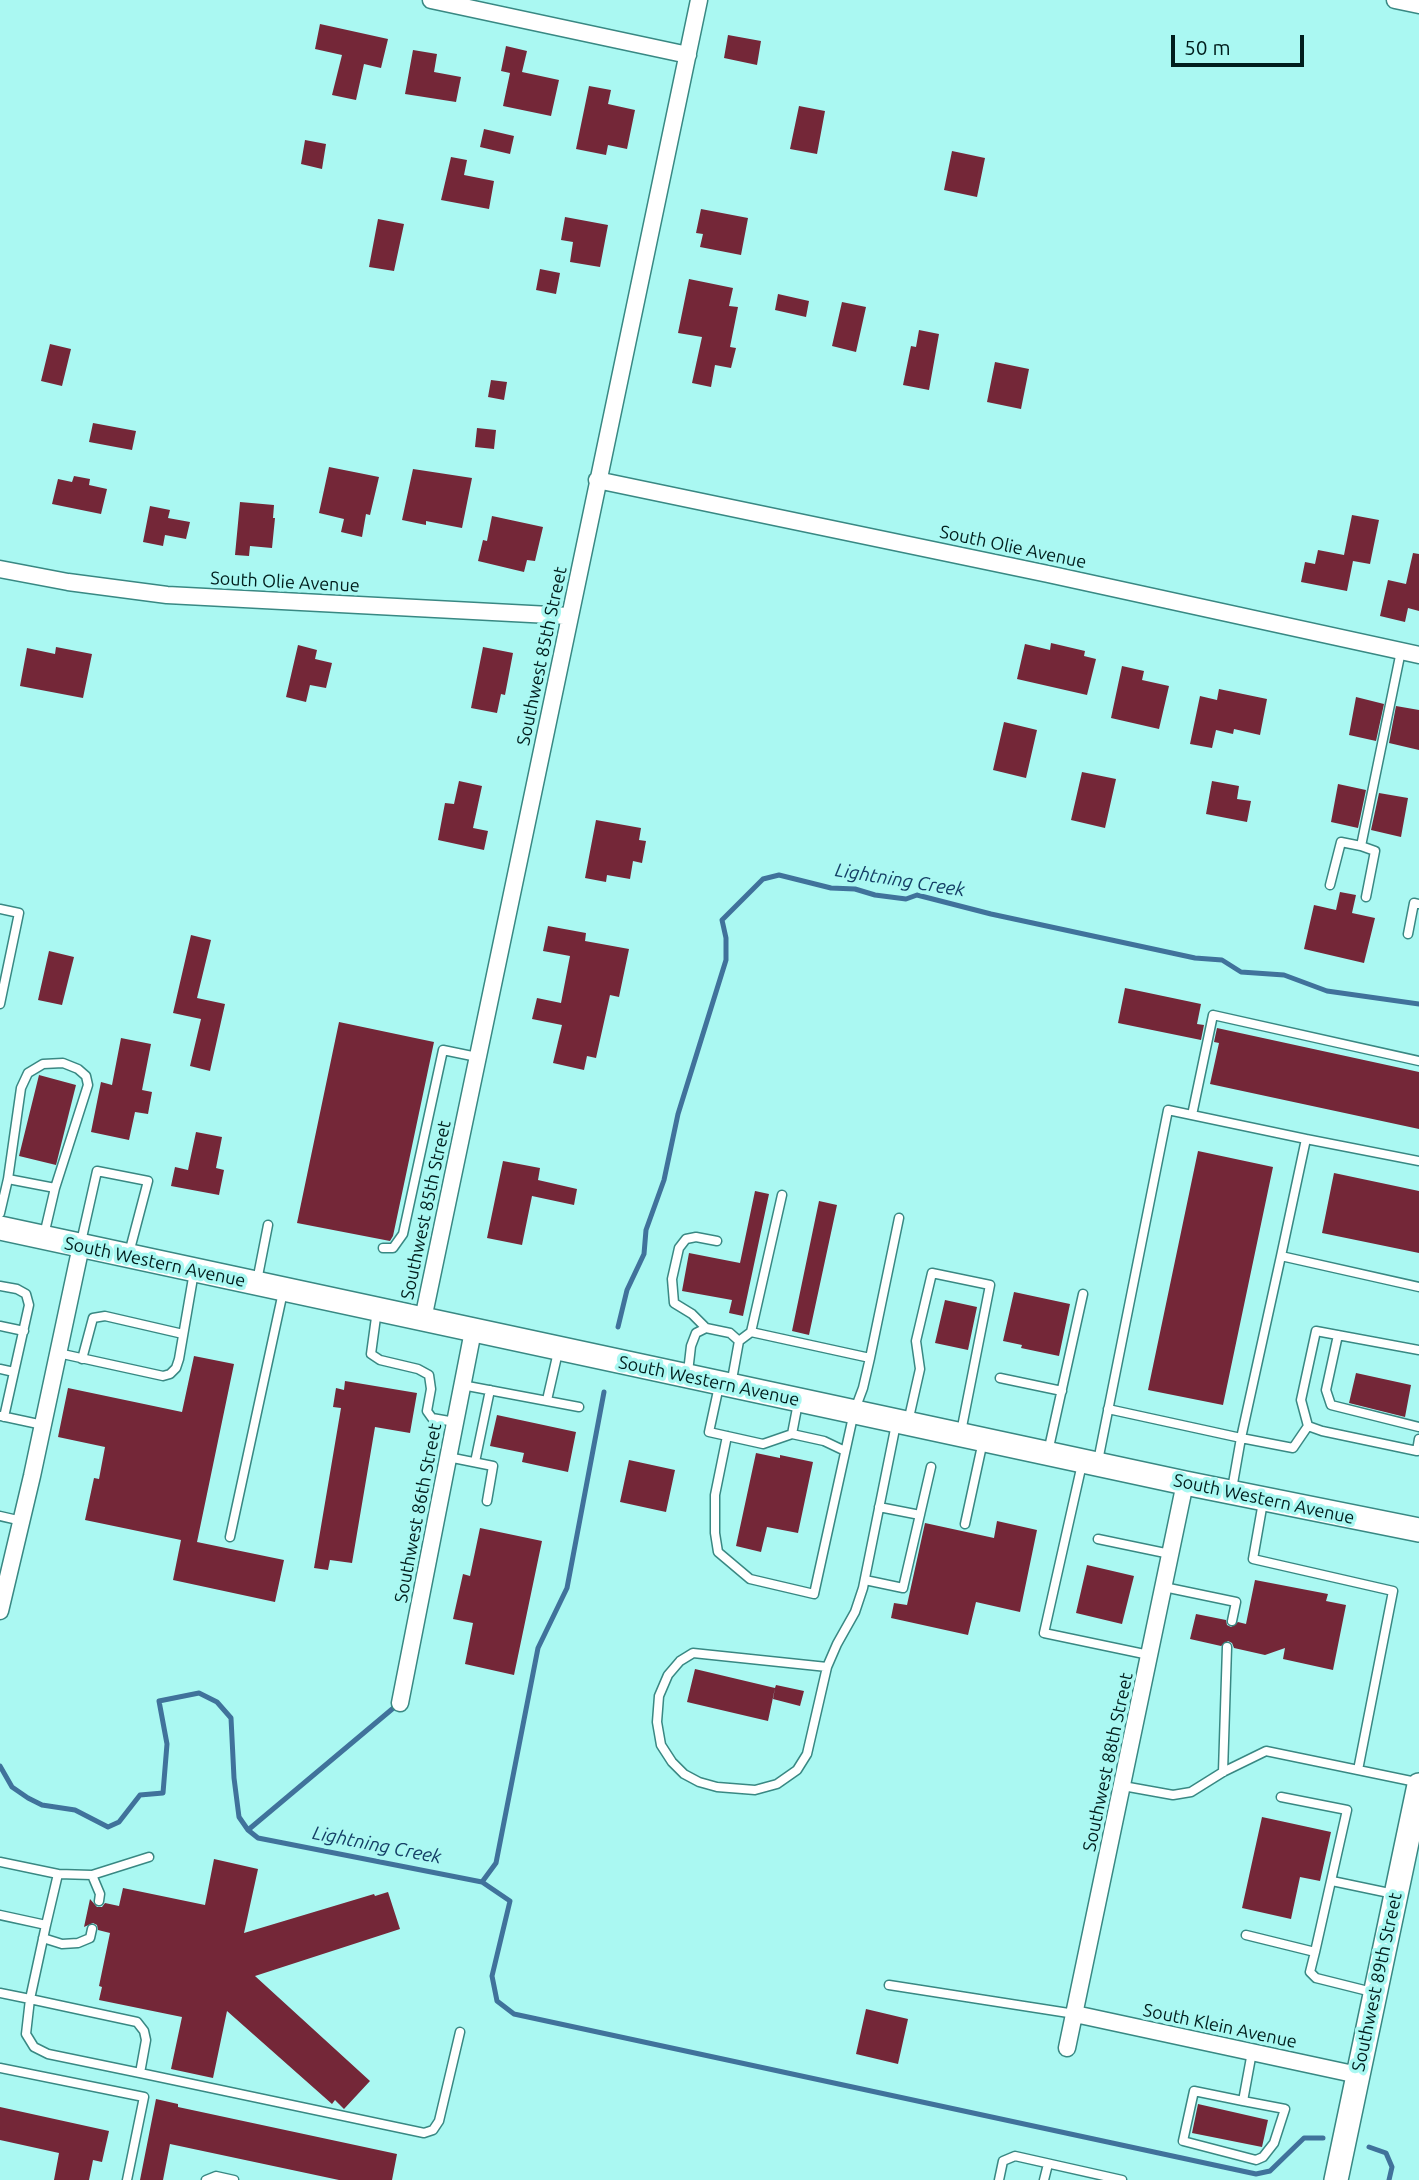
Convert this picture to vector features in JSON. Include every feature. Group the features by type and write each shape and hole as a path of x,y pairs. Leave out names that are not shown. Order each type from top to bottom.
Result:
{"main road":[{"name":"South Western Avenue","path":"0,1228 1048,1454 1419,1530"},
{"name":"Southwest 89th Street","path":"1336,2180 1395,1894 1413,1842 1419,1784"}],"street":[{"path":"431,0 688,55"},
{"name":"Southwest 85th Street","path":"423,1319 699,0"},
{"path":"1395,0 1419,5"},
{"name":"South Olie Avenue","path":"597,480 1419,655"},
{"name":"South Olie Avenue","path":"0,569 68,582 167,595 569,616"},
{"path":"0,1611 22,1521 80,1246"},
{"name":"Southwest 86th Street","path":"400,1703 473,1331"},
{"name":"Southwest 88th Street","path":"1067,2048 1185,1483"},
{"name":"South Klein Avenue","path":"1075,2014 1358,2075"}],"lane":[{"path":"1361,846 1401,651"},
{"path":"1330,885 1341,842 1361,846 1375,851 1366,897"},
{"path":"1408,934 1414,903 1419,904"},
{"path":"0,909 19,913 0,1004"},
{"path":"1192,1115 1213,1015 1419,1061"},
{"path":"383,1248 393,1248 403,1234 443,1050 477,1057"},
{"path":"0,1213 8,1179 21,1088 28,1073 43,1063 63,1063 78,1069 86,1076 88,1085 55,1188 44,1238"},
{"path":"1150,1655 1044,1633 1090,1462 1108,1409 1168,1110 1419,1161"},
{"path":"1232,1492 1241,1438 1306,1139"},
{"path":"80,1246 97,1171 148,1181 128,1256"},
{"path":"8,1179 55,1188"},
{"path":"782,1195 751,1332 739,1340 709,1432 763,1444 792,1434 824,1441 845,1451"},
{"path":"727,1436 715,1495 718,1552 750,1579 814,1594 854,1412 863,1388 899,1218"},
{"path":"257,1283 268,1225"},
{"path":"717,1241 696,1237 686,1239 679,1248 672,1279 674,1303 692,1314 706,1328 730,1333 739,1340"},
{"path":"1281,1256 1419,1287"},
{"path":"58,1353 163,1376 176,1368 194,1270"},
{"path":"827,1667 693,1653 674,1668 659,1696 657,1722 661,1745 684,1774 699,1782 736,1790 755,1790 777,1784 797,1770 807,1754 827,1667 855,1612 865,1580 879,1507 902,1422 920,1369 916,1341 932,1273 990,1285 960,1435"},
{"path":"0,1286 17,1289 26,1294 29,1305 15,1372 2,1416 43,1425"},
{"path":"230,1537 283,1289"},
{"path":"1048,1454 1083,1294"},
{"path":"377,1309 371,1354 380,1360 418,1369 429,1375 431,1389 427,1411 432,1418 455,1422"},
{"path":"82,1359 93,1318 105,1316 183,1334"},
{"path":"0,1326 24,1331"},
{"path":"688,1377 691,1346 696,1333 706,1328"},
{"path":"1108,1409 1293,1448 1308,1426 1301,1400 1316,1331 1419,1350"},
{"path":"751,1332 870,1357"},
{"path":"1338,1335 1326,1390 1331,1405 1419,1427"},
{"path":"547,1400 558,1349"},
{"path":"0,1369 15,1372"},
{"path":"1000,1378 1062,1391"},
{"path":"462,1385 579,1407"},
{"path":"475,1462 490,1390"},
{"path":"792,1434 799,1400"},
{"path":"1308,1426 1417,1451 1419,1439"},
{"path":"965,1524 983,1440"},
{"path":"448,1457 493,1466 486,1501"},
{"path":"865,1580 903,1588 931,1467"},
{"path":"1264,1499 1253,1559 1393,1591 1358,1770"},
{"path":"879,1507 920,1515"},
{"path":"0,1516 22,1521"},
{"path":"1098,1539 1171,1554"},
{"path":"1164,1587 1236,1602 1232,1621"},
{"path":"1223,1772 1227,1647"},
{"path":"1122,1786 1173,1795 1191,1792 1223,1772 1266,1751 1419,1784"},
{"path":"1281,1797 1347,1810 1310,1972 1316,1978 1375,1993"},
{"path":"0,1862 58,1874 92,1875 149,1857"},
{"path":"58,1874 30,1999 26,2034 34,2047 48,2053 424,2133 433,2130 439,2121 460,2032"},
{"path":"92,1875 100,1894 99,1901"},
{"path":"1332,1881 1395,1894"},
{"path":"0,1915 46,1925"},
{"path":"43,1938 62,1944 78,1943 90,1938 92,1929"},
{"path":"1246,1935 1315,1952"},
{"path":"889,1985 1075,2014"},
{"path":"0,1993 136,2022 144,2031 146,2040 140,2073"},
{"path":"1243,2101 1252,2052"},
{"path":"0,2068 144,2097 127,2180"},
{"path":"1194,2091 1243,2101 1284,2109 1274,2143 1263,2157 1256,2160 1182,2141 1194,2091"},
{"path":"999,2180 1003,2161 1015,2156 1122,2180"},
{"path":"1044,2180 1048,2164"},
{"path":"206,2180 216,2176 234,2180"}],"building":[{"path":"320,24 388,39 381,68 364,64 356,100 332,95 342,55 315,49"},
{"path":"728,35 761,41 757,65 724,58"},
{"path":"506,46 527,51 522,72 559,80 551,116 503,106 510,73 501,71"},
{"path":"413,50 437,54 434,72 461,77 456,102 405,94"},
{"path":"589,86 611,90 608,104 635,110 627,149 608,145 606,155 576,149"},
{"path":"799,106 825,111 817,154 790,149"},
{"path":"484,129 514,136 510,154 480,147"},
{"path":"305,140 326,144 322,169 301,164"},
{"path":"952,151 985,158 977,197 944,190"},
{"path":"451,157 467,160 464,175 494,181 489,209 441,200"},
{"path":"701,209 748,218 741,255 700,247 703,234 696,233"},
{"path":"565,217 608,225 600,267 570,262 573,242 561,240"},
{"path":"378,219 404,224 394,271 369,267"},
{"path":"540,269 560,273 556,294 536,290"},
{"path":"689,279 733,288 729,306 738,307 730,347 736,348 731,368 715,365 711,387 692,383 702,337 678,333"},
{"path":"778,294 809,301 806,317 775,310"},
{"path":"842,302 866,307 856,352 832,346"},
{"path":"919,330 939,334 929,390 903,385 911,346 916,347"},
{"path":"50,344 71,349 62,386 41,381"},
{"path":"995,362 1029,369 1021,409 987,402"},
{"path":"491,380 507,382 504,400 488,397"},
{"path":"93,423 136,431 132,450 89,442"},
{"path":"477,428 496,430 494,449 475,447"},
{"path":"329,467 379,477 370,515 366,514 362,537 341,532 344,519 319,513"},
{"path":"413,469 472,478 462,528 426,521 426,525 402,520"},
{"path":"74,476 90,479 89,485 107,489 101,514 52,504 58,479 72,482"},
{"path":"240,502 274,505 272,548 250,546 249,556 235,555"},
{"path":"150,506 170,510 168,518 190,522 186,539 165,535 163,546 143,542"},
{"path":"1352,515 1379,520 1370,564 1353,561 1347,591 1301,582 1305,562 1315,564 1318,550 1344,555"},
{"path":"492,516 543,527 535,561 527,560 524,572 478,561 483,540 487,541"},
{"path":"1413,553 1419,554 1419,611 1408,608 1405,622 1380,616 1388,580 1406,584"},
{"path":"1051,643 1085,651 1084,656 1096,659 1087,695 1017,679 1025,644 1050,650"},
{"path":"298,645 317,650 315,659 332,663 326,688 310,685 306,702 286,697"},
{"path":"56,647 92,654 83,698 20,686 27,648 55,654"},
{"path":"483,647 513,653 505,695 501,694 497,713 471,708"},
{"path":"1122,666 1144,671 1142,680 1169,686 1159,729 1111,718"},
{"path":"1219,689 1267,699 1260,735 1234,729 1233,734 1216,730 1212,748 1190,744 1200,696 1217,700"},
{"path":"1356,697 1384,704 1376,741 1349,735"},
{"path":"1396,706 1419,710 1419,750 1389,743"},
{"path":"1004,722 1037,730 1026,778 993,770"},
{"path":"1082,772 1116,779 1105,828 1071,820"},
{"path":"459,781 482,786 473,828 488,831 484,850 438,840 445,803 454,804"},
{"path":"1212,781 1239,786 1237,799 1251,801 1247,822 1206,814"},
{"path":"1338,784 1366,790 1358,828 1331,822"},
{"path":"1379,793 1408,798 1401,837 1371,830"},
{"path":"596,820 641,828 639,840 646,841 642,863 633,861 630,879 607,875 606,882 585,878"},
{"path":"1340,892 1356,895 1352,913 1375,918 1364,963 1304,949 1314,905 1336,910"},
{"path":"548,926 586,933 585,941 629,949 619,997 610,995 596,1058 587,1056 584,1070 553,1063 562,1025 532,1019 537,998 561,1003 570,956 543,951"},
{"path":"191,935 211,940 197,998 225,1004 210,1071 190,1066 201,1019 173,1013"},
{"path":"49,951 74,957 62,1005 38,1000"},
{"path":"1125,988 1201,1004 1197,1024 1204,1025 1201,1040 1118,1023"},
{"path":"339,1022 434,1042 390,1241 297,1223"},
{"path":"1217,1028 1419,1072 1419,1129 1210,1084 1219,1043 1214,1042"},
{"path":"121,1038 151,1044 142,1090 152,1092 148,1114 135,1112 129,1140 91,1132 101,1082 112,1085"},
{"path":"39,1075 76,1085 56,1165 19,1156"},
{"path":"196,1132 222,1137 216,1168 224,1170 219,1195 171,1186 175,1167 188,1170"},
{"path":"1198,1151 1273,1167 1223,1405 1148,1390"},
{"path":"503,1161 540,1168 538,1180 577,1189 574,1205 532,1196 522,1245 487,1238"},
{"path":"1334,1173 1419,1191 1419,1253 1322,1233"},
{"path":"755,1191 769,1194 743,1316 729,1313 732,1300 682,1291 689,1253 740,1263"},
{"path":"819,1201 837,1205 809,1335 792,1331"},
{"path":"1014,1292 1070,1304 1059,1356 1021,1348 1022,1345 1003,1341"},
{"path":"945,1300 977,1307 968,1350 935,1343"},
{"path":"194,1356 234,1364 197,1542 284,1560 275,1602 173,1580 181,1540 85,1520 94,1478 99,1479 105,1447 58,1437 68,1388 182,1412"},
{"path":"1356,1373 1411,1385 1405,1417 1349,1403"},
{"path":"345,1381 417,1393 410,1433 375,1427 352,1563 330,1560 328,1570 314,1568 341,1408 333,1407 336,1388 344,1390"},
{"path":"497,1415 576,1432 568,1472 522,1462 524,1453 490,1446"},
{"path":"756,1453 813,1462 798,1533 767,1527 761,1552 736,1546"},
{"path":"629,1460 675,1470 666,1512 620,1502"},
{"path":"997,1521 1037,1530 1020,1612 976,1602 968,1635 891,1618 894,1603 907,1605 925,1523 994,1538"},
{"path":"480,1528 542,1541 514,1675 465,1664 473,1623 453,1619 463,1574 470,1576"},
{"path":"1087,1565 1134,1576 1122,1624 1076,1613"},
{"path":"1255,1580 1328,1594 1326,1601 1346,1605 1333,1670 1283,1659 1285,1648 1265,1655 1234,1648 1228,1641 1221,1646 1190,1639 1196,1614 1226,1620 1231,1627 1238,1622 1246,1624"},
{"path":"695,1669 775,1688 768,1721 687,1702"},
{"path":"776,1685 804,1691 800,1706 773,1699"},
{"path":"1262,1817 1331,1832 1320,1881 1300,1877 1291,1919 1242,1908"},
{"path":"214,1859 258,1869 244,1933 388,1892 400,1929 255,1976 370,2081 344,2109 335,2100 332,2104 227,2011 213,2078 171,2069 182,2017 99,2000 102,1987 99,1986 110,1933 98,1930 93,1923 84,1927 90,1899 97,1907 102,1907 105,1903 119,1906 123,1888 205,1905"},
{"path":"866,2009 908,2019 898,2064 856,2054"},
{"path":"156,2099 178,2104 178,2107 397,2154 392,2180 339,2180 170,2144 163,2180 140,2180"},
{"path":"1198,2104 1268,2120 1262,2147 1192,2133"},
{"path":"0,2107 109,2131 102,2162 93,2160 89,2180 54,2180 59,2153 0,2140"}],"waterway":[{"name":"Lightning Creek","path":"618,1327 627,1290 644,1254 646,1230 664,1180 678,1114 726,960 726,938 722,920 763,879 779,875 831,888 855,889 875,895 906,899 917,895 991,914 1195,958 1222,960 1241,972 1284,975 1327,991 1419,1004"},
{"name":"Lightning Creek","path":"482,1882 496,1863 538,1648 567,1588 604,1392"},
{"path":"0,1766 12,1787 28,1798 42,1805 75,1810 108,1827 119,1822 140,1795 163,1793 167,1744 159,1701 199,1693 217,1702 231,1718 239,1817 258,1838 482,1882 510,1901 492,1976 497,2001 514,2014 1256,2174 1270,2171 1304,2138 1323,2138"},
{"path":"248,1830 397,1705"},
{"path":"1369,2147 1386,2153 1392,2167 1389,2180"}]}
